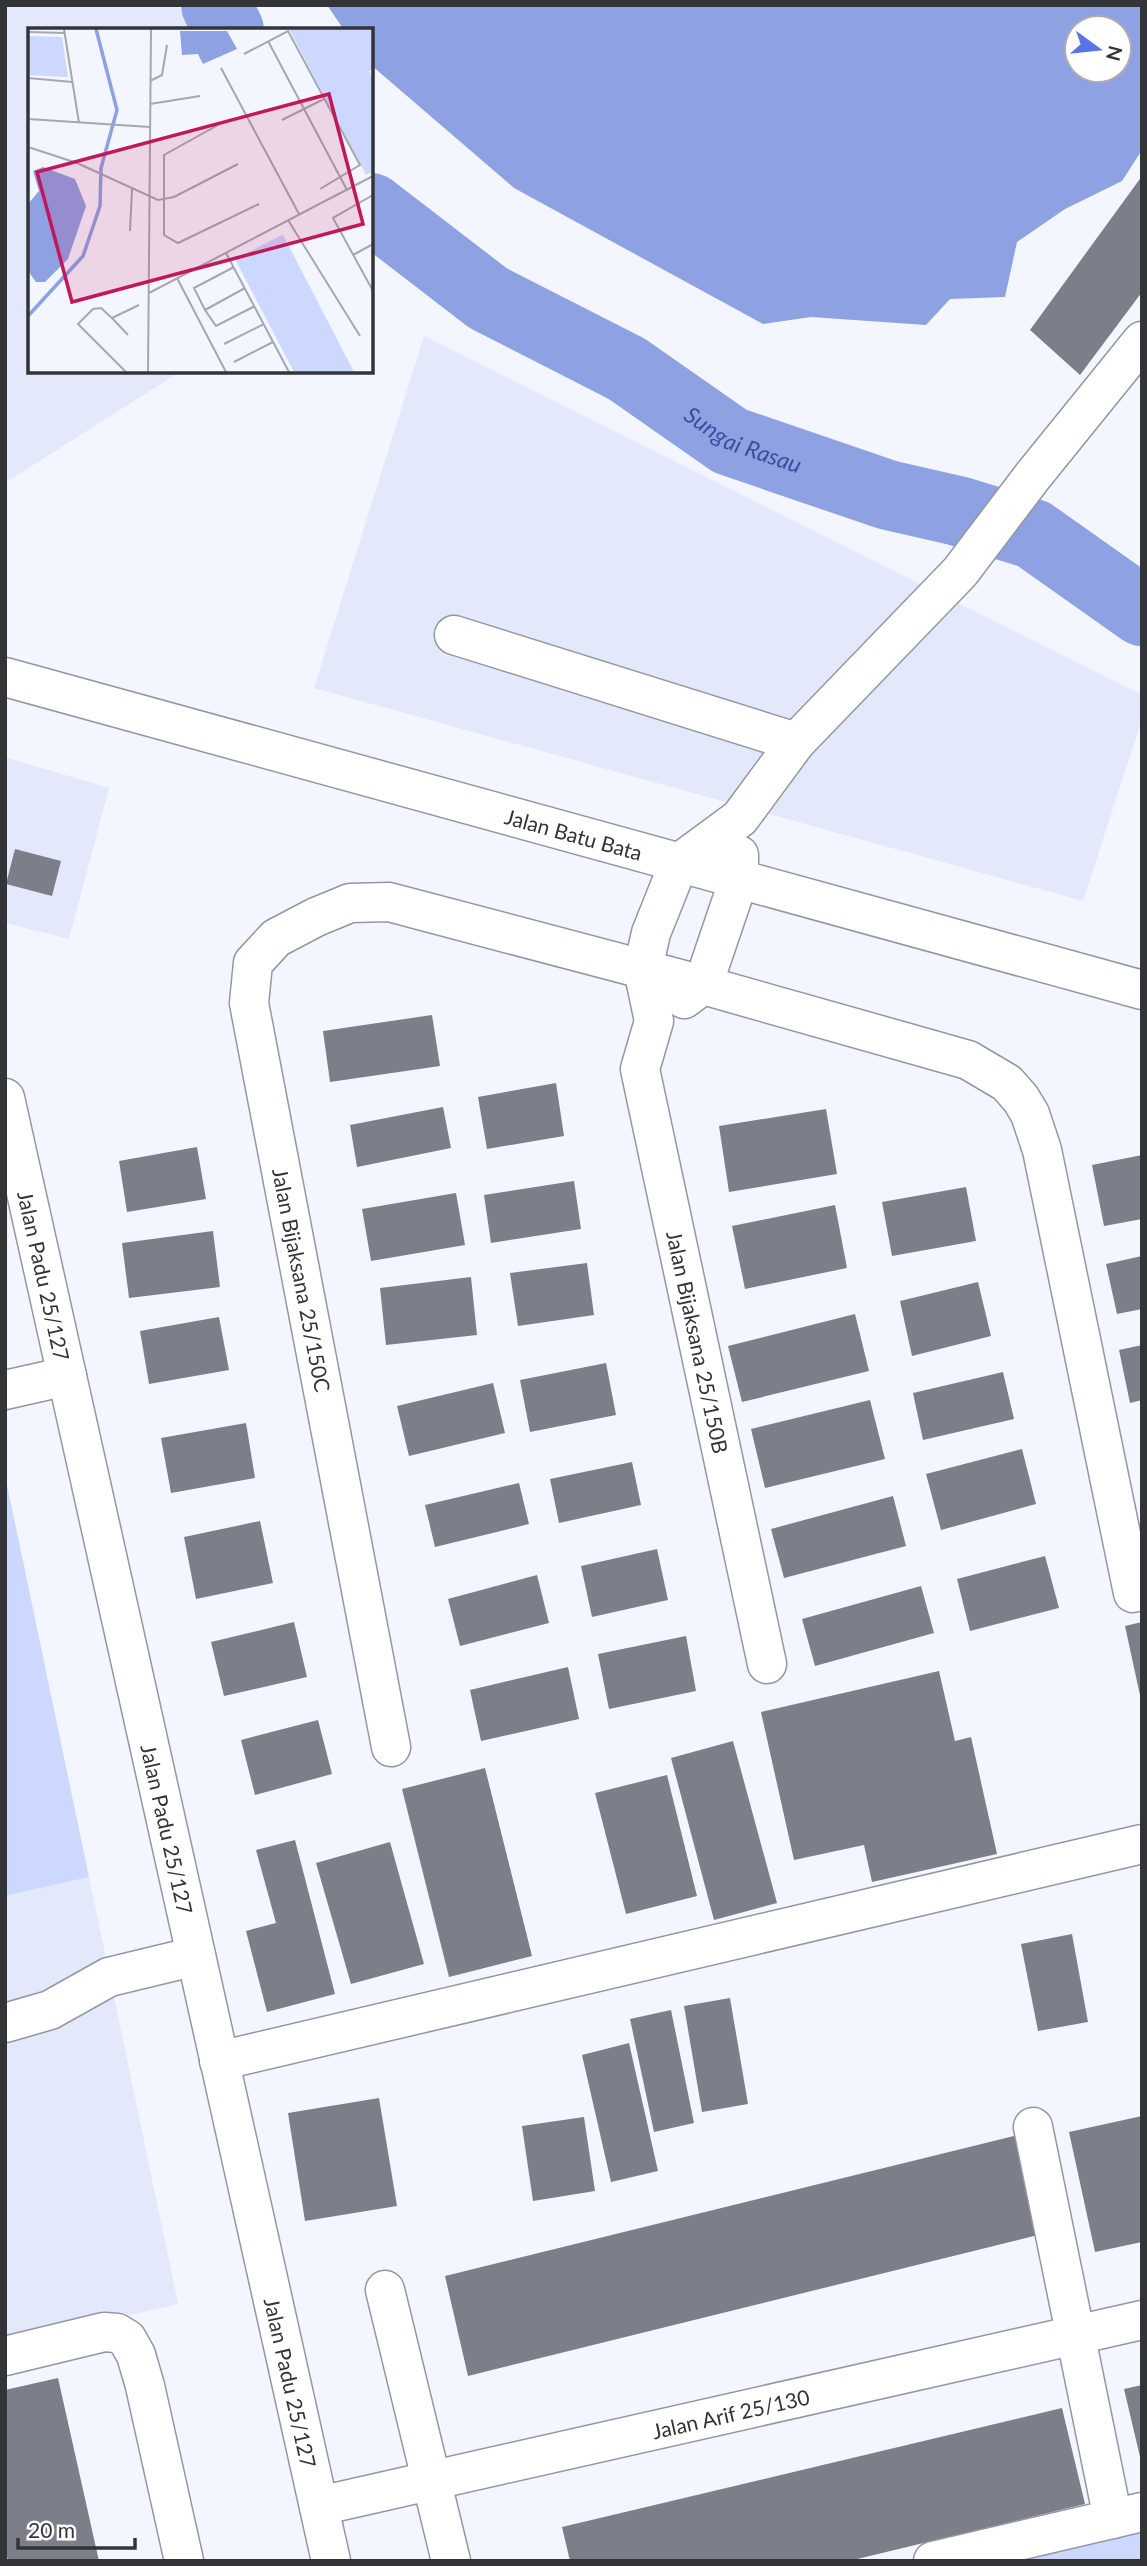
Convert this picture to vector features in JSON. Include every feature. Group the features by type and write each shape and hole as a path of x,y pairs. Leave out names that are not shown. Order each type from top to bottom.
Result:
{"street":[{"path":"740,818 739,879 704,985 654,1021 643,969 651,933 679,863 740,818 796,742 960,572 1032,477 1142,341"},
{"path":"454,635 796,742"},
{"name":"Jalan Batu Bata","path":"5,677 1142,990"},
{"name":"Jalan Bijaksana 25/150C","path":"391,1748 249,1003 253,963 276,938 316,916 350,904 389,902 704,985 968,1060 1007,1083 1030,1114 1042,1150 1133,1592"},
{"name":"Jalan Bijaksana 25/150B","path":"654,1021 639,1069 767,1664"},
{"name":"Jalan Padu 25/127","path":"5,1098 331,2561"},
{"path":"5,1390 67,1376"},
{"path":"219,2061 1142,1844"},
{"path":"5,2023 50,2010 109,1977 196,1956"},
{"path":"933,2561 1127,2515 1077,2336 1033,2127"},
{"path":"386,2290 451,2561"},
{"name":"Jalan Arif 25/130","path":"319,2506 1142,2320"},
{"path":"5,2356 104,2332 117,2333 127,2339 136,2355 145,2386 184,2561"}],"shaded area":[{"path":"5,5 177,5 192,28 28,28 28,373 178,373 5,483"},
{"path":"424,336 1142,695 1142,719 1083,901 314,688"},
{"path":"5,757 109,788 69,939 5,923"},
{"path":"5,1475 89,1877 5,1896"},
{"path":"89,1877 178,2304 5,2344 5,1896"},
{"path":"1142,2525 1142,2561 985,2561"}],"water":[{"path":"327,5 1142,5 1142,150 1122,181 1065,209 1017,242 1005,297 950,299 926,325 811,317 763,324 514,188 373,67 373,28 343,28"}],"building":[{"path":"1142,176 1142,292 1080,375 1030,330"},
{"path":"15,849 61,861 52,896 6,884"},
{"path":"432,1015 440,1066 330,1082 323,1031"},
{"path":"556,1083 564,1136 487,1149 478,1097"},
{"path":"443,1107 451,1148 357,1167 350,1125"},
{"path":"826,1109 837,1174 729,1192 719,1126"},
{"path":"197,1147 206,1199 127,1212 119,1161"},
{"path":"1142,1155 1142,1219 1104,1226 1092,1165"},
{"path":"574,1181 581,1229 491,1243 484,1195"},
{"path":"966,1187 976,1241 892,1256 882,1202"},
{"path":"456,1193 465,1245 371,1261 362,1209"},
{"path":"835,1205 847,1268 745,1289 732,1226"},
{"path":"213,1231 220,1287 129,1298 122,1243"},
{"path":"1142,1256 1142,1309 1117,1314 1106,1264"},
{"path":"587,1263 594,1315 518,1326 510,1273"},
{"path":"471,1277 477,1335 386,1345 380,1288"},
{"path":"978,1282 991,1336 912,1356 900,1301"},
{"path":"855,1314 869,1371 742,1402 728,1346"},
{"path":"219,1317 229,1370 149,1384 140,1331"},
{"path":"1142,1345 1142,1400 1130,1403 1119,1350"},
{"path":"606,1363 616,1415 530,1432 520,1380"},
{"path":"1003,1372 1014,1419 923,1440 913,1393"},
{"path":"493,1383 505,1433 409,1456 397,1406"},
{"path":"870,1400 885,1459 765,1488 751,1429"},
{"path":"246,1423 255,1478 171,1493 161,1438"},
{"path":"1022,1449 1036,1504 941,1530 926,1474"},
{"path":"632,1462 641,1505 559,1523 550,1479"},
{"path":"519,1483 529,1524 435,1547 425,1505"},
{"path":"893,1496 906,1546 784,1578 771,1529"},
{"path":"260,1521 273,1583 196,1599 184,1537"},
{"path":"657,1549 668,1600 592,1617 581,1566"},
{"path":"1045,1556 1059,1608 970,1631 957,1579"},
{"path":"537,1575 549,1623 460,1646 448,1599"},
{"path":"921,1586 934,1633 815,1666 802,1619"},
{"path":"294,1622 307,1677 224,1696 211,1642"},
{"path":"1142,1622 1142,1700 1141,1700 1125,1626"},
{"path":"686,1636 696,1691 609,1709 598,1654"},
{"path":"568,1667 579,1719 481,1741 470,1690"},
{"path":"939,1671 955,1741 971,1737 997,1854 872,1882 864,1845 794,1860 761,1712"},
{"path":"318,1720 332,1774 255,1795 241,1740"},
{"path":"733,1741 777,1903 714,1920 671,1758"},
{"path":"485,1768 532,1956 449,1977 402,1789"},
{"path":"667,1775 697,1896 626,1914 595,1793"},
{"path":"295,1840 335,1994 267,2012 246,1931 276,1923 256,1850"},
{"path":"390,1842 424,1964 351,1984 316,1863"},
{"path":"1072,1934 1088,2022 1038,2031 1021,1944"},
{"path":"730,1998 748,2104 702,2112 684,2006"},
{"path":"671,2010 694,2123 654,2132 630,2019"},
{"path":"629,2043 658,2171 611,2182 582,2055"},
{"path":"379,2098 397,2206 305,2221 288,2113"},
{"path":"1142,2116 1142,2242 1095,2252 1069,2132"},
{"path":"584,2117 595,2191 533,2201 522,2126"},
{"path":"1022,2134 1046,2233 468,2376 445,2276"},
{"path":"58,2378 99,2561 8,2561 5,2548 5,2390"},
{"path":"1142,2385 1142,2461 1141,2461 1124,2389"},
{"path":"1062,2408 1085,2504 849,2561 570,2561 562,2527"}],"waterway":[{"name":"Sungai Rasau","path":"216,5 228,28"},
{"name":"Sungai Rasau","path":"373,210 488,298 627,369 730,441 888,495 958,511 1033,534 1142,611"}]}
